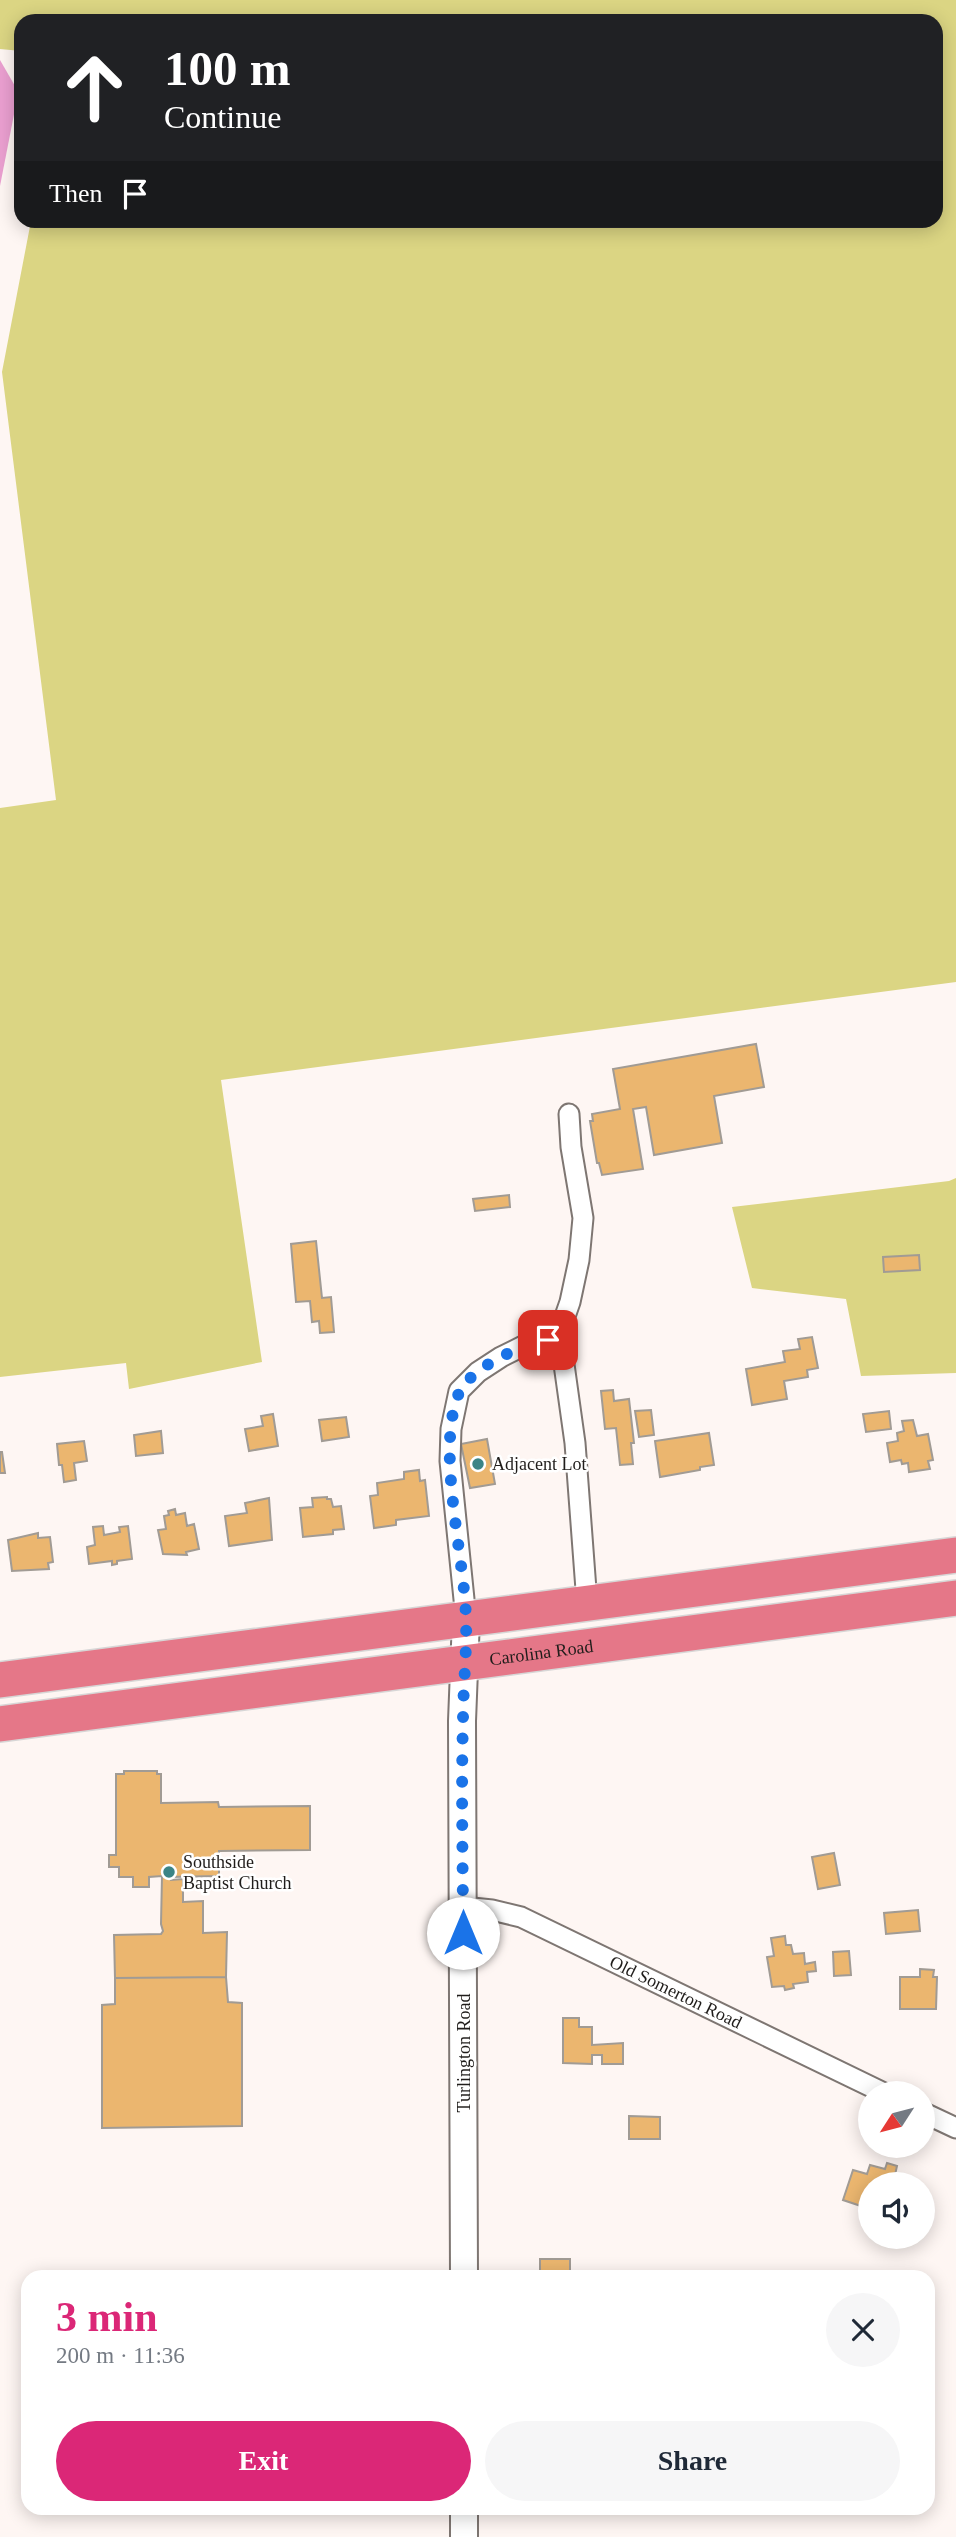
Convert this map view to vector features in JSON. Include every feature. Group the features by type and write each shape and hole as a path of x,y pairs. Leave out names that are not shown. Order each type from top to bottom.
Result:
{"highway":[{"path":"0,1680 956,1555"},
{"name":"Carolina Road","path":"0,1724 956,1598"}],"street":[{"path":"556,1342 570,1302 579,1260 583,1218 571,1146 569,1114"},
{"path":"466,1619 450,1461 451,1429 459,1391 478,1372 531,1342 556,1342 562,1350 575,1443 587,1604"},
{"name":"Turlington Road","path":"464,2270 463,1721 466,1619"},
{"name":"Old Somerton Road","path":"463,1907 521,1917 859,2081"},
{"path":"935,2118 956,2128"},
{"path":"464,2515 464,2537"}],"shaded area":[{"path":"0,0 956,0 956,982 221,1080 262,1362 129,1389 126,1363 0,1377 0,808 56,800 2,372 30,228 943,228 943,14 14,14 14,50 0,49"},
{"path":"0,60 14,84 14,114 0,186"},
{"path":"956,1178 956,1373 861,1376 846,1299 752,1288 732,1207"}],"building":[{"path":"756,1044 764,1087 714,1096 722,1143 654,1155 646,1107 633,1109 643,1169 602,1175 597,1163 590,1121 593,1121 592,1114 620,1109 613,1069"},
{"path":"509,1195 510,1207 475,1211 473,1199"},
{"path":"316,1241 322,1298 331,1297 334,1332 320,1333 319,1321 312,1322 310,1301 296,1302 291,1244"},
{"path":"919,1255 920,1270 884,1272 883,1257"},
{"path":"812,1337 818,1368 807,1370 808,1377 784,1381 787,1399 752,1405 746,1369 785,1362 783,1351 800,1349 798,1339"},
{"path":"613,1390 614,1401 629,1399 634,1443 631,1443 633,1464 620,1465 616,1428 605,1429 601,1391"},
{"path":"651,1410 654,1435 639,1437 635,1411"},
{"path":"889,1411 891,1429 866,1432 863,1414"},
{"path":"273,1414 278,1446 249,1451 245,1429 263,1426 261,1416"},
{"path":"346,1417 349,1437 322,1441 319,1420"},
{"path":"913,1420 917,1436 928,1434 933,1460 928,1461 930,1469 909,1472 908,1463 902,1464 901,1460 890,1462 887,1443 898,1441 897,1433 904,1431 902,1421"},
{"path":"161,1431 163,1453 136,1456 134,1435"},
{"path":"709,1433 714,1465 660,1477 655,1441"},
{"name":"Adjacent Lot","path":"487,1439 495,1484 470,1488 461,1444"},
{"path":"84,1441 87,1461 74,1463 76,1480 64,1482 57,1444"},
{"path":"2,1452 5,1473 0,1473"},
{"path":"419,1470 420,1481 425,1480 429,1516 396,1520 396,1525 374,1528 370,1496 378,1495 377,1483 404,1479 404,1472"},
{"path":"269,1498 272,1540 229,1546 225,1516 247,1513 245,1503"},
{"path":"312,1498 331,1499 333,1507 341,1506 344,1529 333,1530 333,1534 303,1537 300,1508 313,1507"},
{"path":"175,1509 176,1515 185,1513 187,1526 194,1524 199,1549 186,1552 187,1555 163,1554 158,1530 166,1529 164,1516"},
{"path":"103,1526 104,1535 120,1532 119,1527 128,1526 132,1559 117,1561 117,1564 112,1565 112,1561 89,1564 87,1547 95,1545 93,1527"},
{"path":"38,1533 38,1538 50,1537 53,1562 48,1563 49,1569 12,1571 8,1540"},
{"name":"Southside Baptist Church","path":"124,1771 157,1771 157,1774 161,1774 161,1803 218,1802 219,1807 310,1806 310,1850 219,1851 219,1876 170,1877 171,1880 183,1879 183,1902 203,1901 203,1933 227,1932 226,1977 115,1978 114,1935 161,1934 163,1931 162,1876 149,1877 149,1887 133,1887 133,1877 119,1877 119,1867 109,1867 109,1855 116,1855 116,1774 124,1774"},
{"path":"834,1853 840,1885 818,1889 812,1857"},
{"path":"918,1910 920,1931 886,1934 884,1913"},
{"path":"785,1936 786,1945 791,1945 793,1954 804,1953 805,1964 815,1962 816,1971 807,1972 808,1982 793,1984 794,1988 785,1990 784,1986 772,1987 767,1957 774,1956 771,1938"},
{"path":"849,1951 851,1975 834,1976 833,1952"},
{"path":"920,1969 934,1970 933,1977 937,1977 936,2009 900,2009 900,1977 920,1977"},
{"path":"226,1977 228,2002 242,2003 242,2126 102,2128 102,2005 115,2004 115,1978"},
{"path":"563,2018 579,2018 579,2027 592,2027 592,2045 623,2043 623,2064 602,2064 602,2055 592,2055 592,2064 563,2063"},
{"path":"629,2116 660,2117 660,2139 629,2139"},
{"path":"887,2163 897,2166 896,2172 868,2172 870,2165 885,2169"},
{"path":"853,2170 860,2172 858,2205 843,2200"},
{"path":"540,2259 570,2259 570,2270 540,2270"}],"place":[{"name":"Adjacent Lot","path":"478,1464"},
{"name":"Southside Baptist Church","path":"169,1872"}],"route":[{"path":"463,1933 466,1619 450,1461 451,1429 459,1391 478,1372 531,1342 548,1340"}]}
